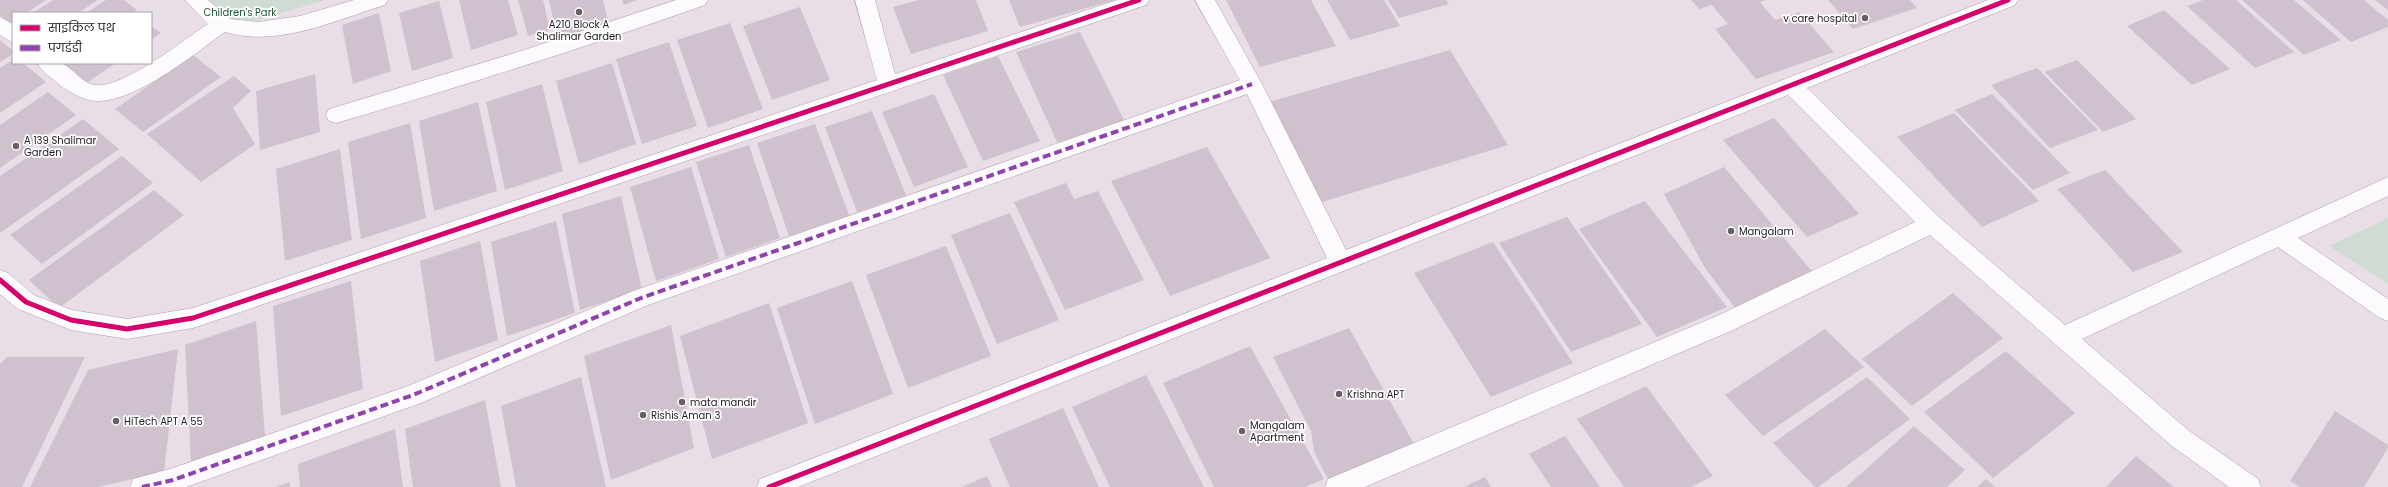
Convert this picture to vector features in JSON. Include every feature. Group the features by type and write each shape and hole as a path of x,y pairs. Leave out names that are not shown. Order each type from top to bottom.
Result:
{"street":[{"path":"195,0 222,24 240,30 258,31 289,26 378,0"},
{"path":"336,115 464,79 598,36 698,0"},
{"path":"865,0 888,84"},
{"path":"0,280 26,302 71,320 127,329 194,318 1139,0"},
{"path":"1205,0 1252,84 1341,263"},
{"path":"769,487 2008,0"},
{"path":"0,24 12,34"},
{"path":"48,64 76,86 97,93 116,89 138,80 222,24"},
{"path":"142,487 173,480 413,395 642,298 1252,84"},
{"path":"1791,85 1932,224 2180,438 2250,487"},
{"path":"2063,337 2388,186"},
{"path":"1337,487 1725,324 1932,224"},
{"path":"2280,237 2388,311"}],"green space":[{"name":"Children's Park","path":"203,0 325,0 238,26"},
{"path":"2388,218 2388,284 2329,246"}],"building":[{"path":"0,0 46,0 28,12 12,12 12,22 10,23 0,15"},
{"path":"53,0 98,0 80,12 35,12"},
{"path":"106,0 124,0 137,10 134,12 88,12"},
{"path":"459,0 508,0 518,35 471,50"},
{"path":"518,0 543,0 550,30 528,36"},
{"name":"A210 Block A Shalimar Garden","path":"549,0 603,0 609,24 558,39"},
{"path":"622,0 637,0 624,5"},
{"path":"919,0 976,0 988,31 911,54 893,7"},
{"path":"1009,0 1115,0 1020,27"},
{"path":"1226,0 1311,0 1336,46 1260,67"},
{"path":"1327,0 1384,0 1400,26 1350,40"},
{"path":"1388,0 1446,0 1449,4 1399,18"},
{"path":"1691,0 1766,0 1760,2 1775,20 1799,12 1834,52 1756,79 1715,29 1728,24 1712,5 1699,9"},
{"name":"v care hospital","path":"1828,0 1910,0 1917,8 1853,29"},
{"path":"2203,0 2236,0 2294,52 2255,68 2187,6"},
{"path":"2242,0 2294,0 2341,40 2304,55"},
{"path":"2303,0 2364,0 2388,20 2388,27 2351,42"},
{"path":"2375,0 2388,0 2388,10"},
{"path":"439,1 453,58 412,71 399,13"},
{"path":"800,7 830,80 772,100 743,26"},
{"path":"2164,10 2230,69 2192,85 2127,26"},
{"path":"379,13 391,71 353,84 342,25"},
{"path":"730,23 763,109 708,128 677,40"},
{"path":"152,27 161,33 152,39"},
{"path":"1080,32 1125,122 1058,144 1016,52"},
{"path":"0,40 12,50 12,55 0,62"},
{"path":"669,42 697,126 642,144 616,59"},
{"path":"1450,50 1508,145 1319,203 1269,102"},
{"path":"193,55 221,77 143,132 115,109"},
{"path":"998,56 1040,141 983,161 943,75"},
{"path":"2077,60 2136,119 2103,132 2045,72"},
{"path":"12,61 12,64 24,64 46,82 0,113 0,68"},
{"path":"612,63 636,144 579,164 556,81"},
{"path":"64,64 115,64 85,84 62,65"},
{"path":"2037,68 2098,130 2050,148 1991,85"},
{"path":"315,74 320,132 260,150 256,91"},
{"path":"234,76 251,91 233,108 255,144 201,182 147,134"},
{"path":"542,84 563,171 505,190 486,102"},
{"name":"A 139 Shalimar Garden","path":"48,92 76,115 0,168 0,125"},
{"path":"934,94 968,167 914,187 882,112"},
{"path":"1992,94 2070,173 2033,190 1955,110"},
{"path":"478,102 497,191 434,211 419,121"},
{"path":"872,111 906,195 857,212 825,127"},
{"path":"1954,113 2039,201 1982,227 1897,137"},
{"path":"1774,118 1859,214 1807,237 1723,140"},
{"path":"83,119 119,149 0,233 0,176"},
{"path":"410,123 426,218 361,239 348,142"},
{"path":"815,124 849,215 789,236 757,143"},
{"path":"749,145 780,238 726,257 696,162"},
{"path":"1207,147 1270,258 1170,296 1111,181"},
{"path":"340,149 352,240 285,261 276,169"},
{"path":"122,156 153,183 42,264 10,235"},
{"path":"691,167 719,259 656,281 630,187"},
{"name":"Mangalam","path":"1724,167 1815,275 1739,313 1705,268 1664,194"},
{"path":"2105,170 2183,252 2133,272 2057,189"},
{"path":"1066,183 1074,199 1098,191 1144,280 1065,310 1014,202"},
{"path":"154,190 184,215 59,308 29,280"},
{"path":"621,196 642,290 580,310 562,214"},
{"path":"1645,201 1727,307 1657,337 1579,229"},
{"path":"1010,213 1059,320 997,344 951,235"},
{"path":"1567,217 1642,324 1571,352 1499,243"},
{"path":"556,221 575,313 507,336 491,242"},
{"path":"480,241 498,340 435,362 420,261"},
{"path":"1493,242 1573,363 1491,397 1414,273"},
{"path":"946,246 991,356 908,388 866,275"},
{"path":"351,281 363,389 281,416 273,306"},
{"path":"852,281 893,394 815,424 777,308"},
{"path":"1953,293 2003,338 1912,406 1862,359"},
{"path":"769,303 808,423 712,459 680,336"},
{"path":"256,321 265,436 191,462 185,345"},
{"name":"Rishis Aman 3","path":"671,325 694,448 611,480 584,356"},
{"name":"Krishna APT","path":"1349,328 1418,451 1332,487 1314,452 1311,431 1273,357"},
{"path":"1825,329 1864,367 1763,436 1725,395"},
{"name":"Mangalam Apartment","path":"1250,346 1324,479 1305,487 1214,487 1163,383"},
{"name":"HiTech APT A 55","path":"178,349 164,472 98,487 30,487 88,370"},
{"path":"2006,351 2075,413 1993,478 1924,412"},
{"path":"7,357 85,357 22,487 0,487 0,364"},
{"path":"1146,375 1204,487 1110,487 1072,407"},
{"path":"581,377 606,487 516,487 501,406"},
{"path":"1867,377 1910,419 1818,487 1815,487 1773,443"},
{"path":"1646,386 1713,476 1691,487 1624,487 1577,419"},
{"path":"485,400 501,487 413,487 405,429"},
{"path":"1063,408 1099,487 1010,487 989,439"},
{"path":"2335,411 2388,445 2388,448 2364,487 2300,487 2290,481"},
{"path":"1914,426 1965,470 1947,487 1846,487"},
{"path":"395,429 403,487 300,487 298,464"},
{"path":"1565,436 1600,487 1551,487 1529,454"},
{"path":"2136,456 2174,487 2106,487"},
{"path":"987,476 992,487 962,487"},
{"path":"1485,477 1491,487 1464,487"},
{"path":"1986,479 1995,487 1977,487"},
{"path":"290,482 290,487 275,487"}],"marked path":[{"path":"142,487 173,480 413,395 641,298 1252,84"}],"cycle path":[{"path":"0,280 26,302 71,320 127,329 193,318 1139,0"},
{"path":"769,487 2008,0"}],"place":[{"name":"A210 Block A Shalimar Garden","path":"579,12"},
{"name":"v care hospital","path":"1865,18"},
{"name":"A 139 Shalimar Garden","path":"16,146"},
{"name":"Mangalam","path":"1731,231"},
{"name":"Krishna APT","path":"1339,394"},
{"name":"mata mandir","path":"682,402"},
{"name":"Rishis Aman 3","path":"643,415"},
{"name":"HiTech APT A 55","path":"116,421"},
{"name":"Mangalam Apartment","path":"1242,431"}]}
